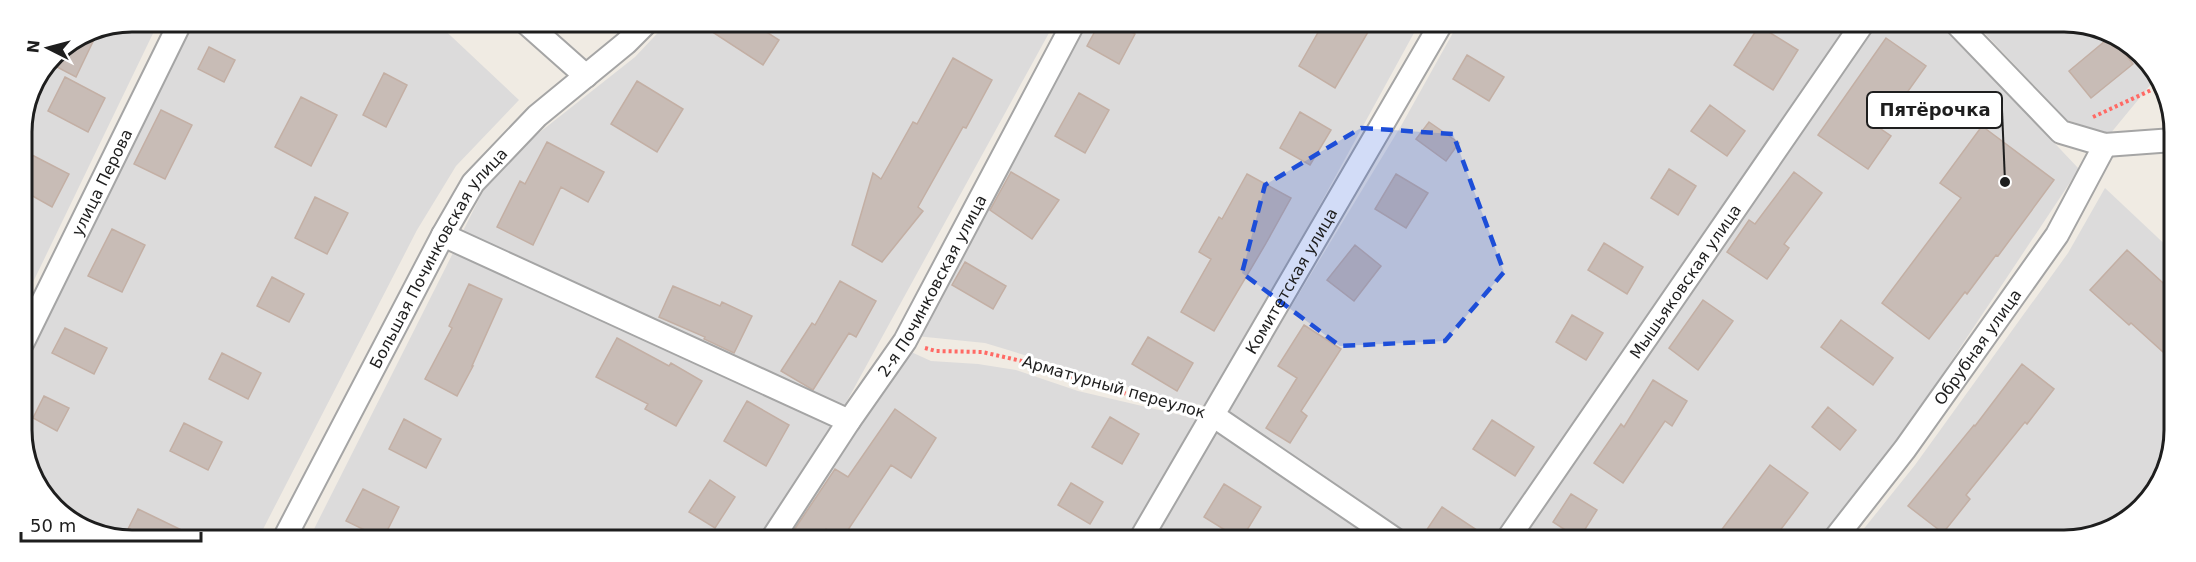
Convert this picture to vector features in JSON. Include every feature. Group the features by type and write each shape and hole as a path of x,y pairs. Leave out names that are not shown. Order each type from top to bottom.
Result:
{"street":[{"name":"улица Перова","path":"32,322 176,32"},
{"path":"536,32 586,76"},
{"name":"Большая Починковская улица","path":"289,530 443,235 473,183 537,116 637,32"},
{"name":"2-я Починковская улица","path":"778,530 905,340 1069,32"},
{"name":"Комитетская улица","path":"1146,530 1436,32"},
{"name":"Мышьяковская улица","path":"1514,530 1857,32"},
{"path":"1965,32 2061,132 2105,145 2164,141"},
{"name":"Обрубная улица","path":"1842,530 1905,449 2057,235 2105,145"},
{"path":"443,235 849,421"},
{"name":"Арматурный переулок","path":"1214,416 1381,530"}],"path":[{"path":"2061,132 2154,89"},
{"name":"Арматурный переулок","path":"905,340 936,351 982,352 1026,362 1143,399 1214,416"}],"highlighted area":[{"path":"1361,128 1453,134 1504,272 1445,341 1340,346 1242,273 1265,185"}],"shaded area":[{"path":"118,32 154,32 32,284 32,125 35,105 42,87 48,78 78,78 78,47 81,45"},
{"path":"187,32 447,32 519,100 456,166 417,230 263,530 112,529 87,520 71,510 45,481 33,450 32,349"},
{"path":"659,32 1050,32 842,410 462,233 483,191 535,136 635,57"},
{"path":"1081,32 1415,32 1209,407 1145,392 985,343 916,336"},
{"path":"1453,32 1842,32 1502,530 1395,530 1226,414 1401,126"},
{"path":"1868,32 1950,32 2079,169 1898,441 1829,530 1528,530"},
{"path":"1984,32 2084,33 2103,39 2125,52 2151,81 2152,83 2110,134 2067,120"},
{"path":"2105,188 2164,244 2163,450 2151,481 2140,497 2131,506 2103,523 2071,530 1863,530 1915,465 2068,253"},
{"path":"456,247 834,423 764,530 314,530"},
{"path":"909,351 931,361 978,364 1016,370 1078,391 1202,420 1136,530 785,530"},
{"path":"1217,428 1365,530 1156,530"}],"building":[{"path":"712,32 767,32 779,40 763,65"},
{"path":"1095,32 1132,32 1135,34 1119,64 1087,46"},
{"path":"1318,32 1368,32 1335,88 1299,66"},
{"path":"1755,32 1769,32 1798,50 1773,90 1734,65"},
{"path":"1886,38 1926,66 1881,129 1891,136 1868,169 1818,135"},
{"path":"94,39 78,73 78,47"},
{"path":"2106,40 2122,50 2133,64 2091,98 2069,71"},
{"path":"209,47 235,60 224,82 198,69"},
{"path":"1467,55 1504,77 1489,101 1453,79"},
{"path":"953,58 992,80 918,207 923,211 882,262 852,245 873,173 881,179 913,122 917,124"},
{"path":"384,73 407,85 386,127 363,115"},
{"path":"64,78 105,98 88,132 48,111"},
{"path":"637,81 683,109 657,152 611,124"},
{"path":"1079,93 1109,110 1085,153 1055,136"},
{"path":"301,97 337,115 311,166 275,147"},
{"path":"1710,105 1745,131 1727,156 1691,131"},
{"path":"161,110 192,125 165,179 134,164"},
{"path":"1300,112 1331,130 1310,165 1280,148"},
{"path":"1429,122 1459,143 1446,161 1416,139"},
{"path":"1982,126 2054,180 1998,256 1996,255 1967,294 1965,292 1929,339 1882,303 1961,198 1940,183"},
{"path":"547,142 604,172 588,202 561,187 533,245 497,227 520,181 525,184"},
{"path":"32,155 69,174 52,207 32,196"},
{"path":"1669,169 1696,186 1678,215 1651,198"},
{"path":"1011,172 1059,200 1032,239 990,210"},
{"path":"1794,172 1822,193 1784,244 1789,248 1767,279 1727,252 1749,220 1755,224"},
{"path":"1247,174 1291,198 1214,331 1181,312 1211,259 1199,252 1219,217 1222,219"},
{"path":"1396,174 1428,193 1406,228 1375,209"},
{"path":"315,197 348,213 327,254 295,238"},
{"path":"112,229 145,245 122,292 88,276"},
{"path":"1604,243 1643,267 1627,294 1588,270"},
{"path":"1355,245 1381,266 1354,301 1327,280"},
{"path":"2127,250 2164,284 2164,353 2131,323 2129,325 2090,290"},
{"path":"965,262 1006,286 993,309 952,285"},
{"path":"272,277 304,294 289,322 257,306"},
{"path":"840,281 876,301 856,337 849,333 813,390 781,371 812,323 815,325"},
{"path":"469,284 502,299 473,366 457,396 425,379 452,328 449,326"},
{"path":"673,286 720,306 722,302 752,316 734,353 704,339 705,337 659,317"},
{"path":"1703,300 1733,321 1698,370 1669,348"},
{"path":"1572,315 1603,333 1586,360 1556,342"},
{"path":"1841,320 1893,358 1873,385 1821,347"},
{"path":"1304,325 1341,349 1301,411 1307,416 1290,443 1266,428 1297,378 1278,366"},
{"path":"65,328 107,348 94,374 52,353"},
{"path":"1148,337 1193,363 1177,391 1132,364"},
{"path":"617,338 669,366 671,363 702,381 676,426 645,409 648,404 596,377"},
{"path":"222,353 261,373 248,399 209,379"},
{"path":"2022,364 2054,389 1966,495 1970,499 1945,530 1939,530 1908,506 1975,426"},
{"path":"1653,380 1687,401 1672,426 1665,421 1623,483 1594,463 1621,424 1624,427"},
{"path":"44,396 69,408 57,431 33,418"},
{"path":"747,401 789,425 766,466 724,441"},
{"path":"1828,407 1856,430 1840,450 1812,427"},
{"path":"895,409 936,438 911,478 891,465 848,530 794,530 835,469 848,477"},
{"path":"1110,417 1139,434 1122,464 1092,447"},
{"path":"404,419 441,439 426,468 389,449"},
{"path":"1492,420 1534,447 1515,476 1473,449"},
{"path":"184,423 222,442 208,470 170,451"},
{"path":"1770,465 1808,493 1780,530 1721,530"},
{"path":"710,480 735,497 715,528 689,512"},
{"path":"1071,483 1103,502 1090,524 1058,505"},
{"path":"1224,484 1261,507 1247,530 1225,530 1204,517"},
{"path":"363,489 399,507 388,530 364,530 346,521"},
{"path":"1571,494 1597,510 1585,530 1565,530 1553,522"},
{"path":"1442,507 1477,530 1427,530"},
{"path":"138,509 181,530 131,530 128,530"}],"place":[{"name":"Пятёрочка","path":"2005,182"}]}
